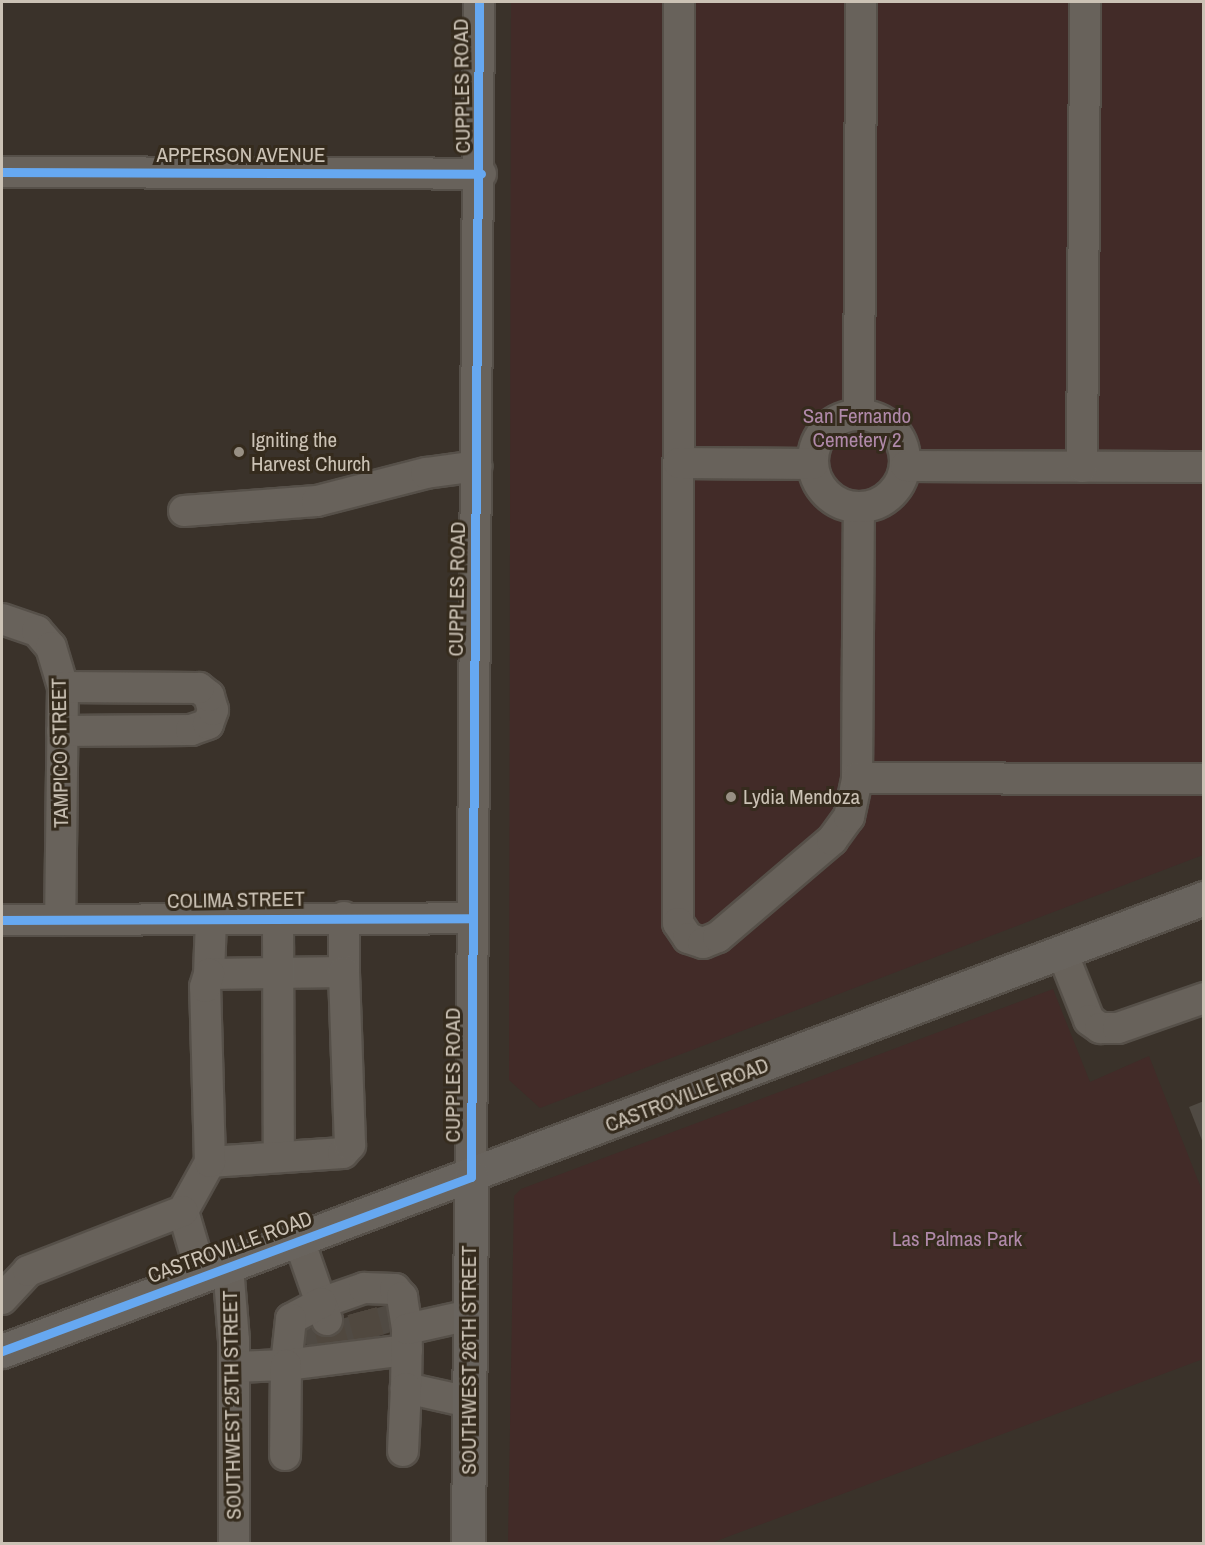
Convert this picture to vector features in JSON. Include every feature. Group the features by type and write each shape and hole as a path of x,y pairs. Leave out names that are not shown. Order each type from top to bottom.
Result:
{"main road":[{"name":"CASTROVILLE ROAD","path":"3,1344 215,1271 471,1177 1203,898"},
{"name":"SOUTHWEST 26TH STREET","path":"468,1544 471,1177"}],"street":[{"name":"CUPPLES ROAD","path":"471,1177 471,918 481,174 479,2"},
{"path":"679,2 678,923 688,938 703,943 718,937 832,840 849,817 856,778 859,508"},
{"path":"860,415 861,2"},
{"path":"1082,467 1085,2"},
{"name":"APPERSON AVENUE","path":"2,172 481,174"},
{"path":"860,415 888,425 899,437 906,466 890,496 859,508 827,495 813,464 814,449 826,430 844,417 860,415"},
{"path":"679,463 813,464"},
{"path":"184,511 317,501 426,473 477,466"},
{"path":"906,466 1203,467"},
{"name":"TAMPICO STREET","path":"2,620 37,631 51,647 63,687 60,920"},
{"path":"62,731 191,730 208,724 213,710 209,696 199,688 63,687"},
{"path":"856,778 1203,779"},
{"path":"210,1162 343,1153 350,1145 344,917"},
{"path":"2,1299 28,1271 183,1211 210,1162 205,987 209,974 211,918"},
{"path":"278,918 279,1157"},
{"name":"COLIMA STREET","path":"2,920 471,918"},
{"path":"1062,952 1089,1020 1100,1028 1118,1028 1203,998"},
{"path":"209,974 344,972"},
{"name":"SOUTHWEST 25TH STREET","path":"183,1211 215,1271 234,1367 234,1544"},
{"path":"299,1240 330,1332"},
{"path":"365,1323 379,1286 395,1289 402,1297 407,1340 403,1450"},
{"path":"234,1367 286,1365 330,1332 365,1323 407,1340 470,1315"},
{"path":"285,1455 286,1365 291,1319 330,1332 365,1323"},
{"path":"406,1388 469,1402"}],"green space":[{"name":"San Fernando Cemetery 2","path":"511,2 1203,2 1203,855 540,1108 509,1080"},
{"name":"Las Palmas Park","path":"1053,989 1090,1082 1149,1056 1203,1193 1203,1359 711,1543 508,1543 514,1196 521,1189"}],"building":[{"path":"1204,1101 1204,1143 1203,1143 1189,1107"},
{"path":"394,1303 402,1329 310,1357 302,1331"}],"tunnel":[{"path":"362,1311 369,1338"},
{"path":"327,1320 334,1347"}],"cycle path":[{"path":"2,1351 471,1177 479,2"},
{"path":"2,172 481,174"},
{"path":"2,920 471,918"}],"place":[{"name":"Igniting the Harvest Church","path":"239,452"},
{"name":"Lydia Mendoza","path":"731,797"}]}
